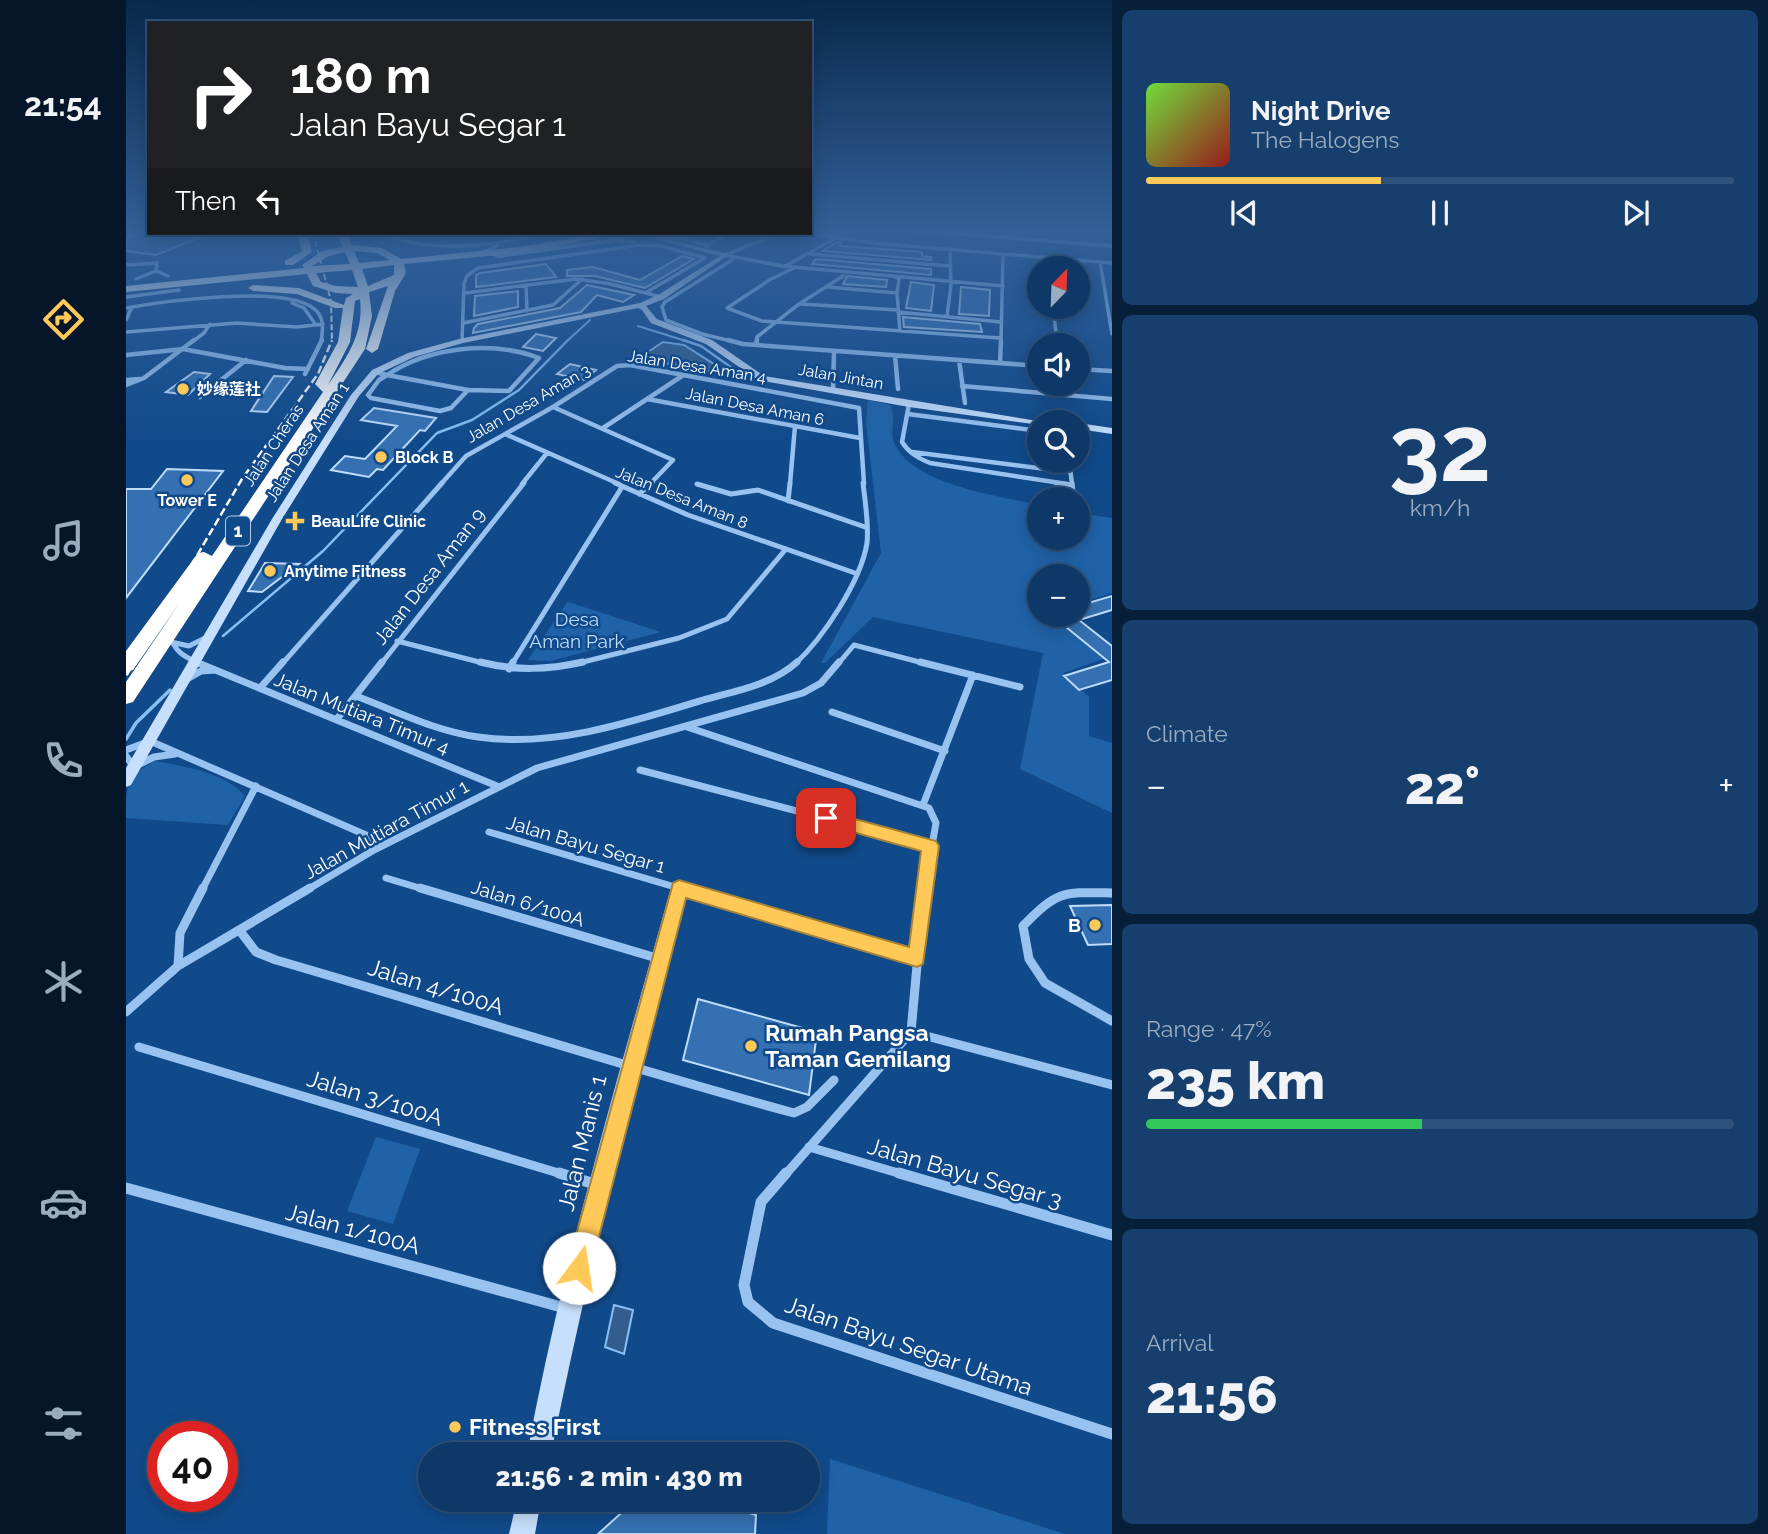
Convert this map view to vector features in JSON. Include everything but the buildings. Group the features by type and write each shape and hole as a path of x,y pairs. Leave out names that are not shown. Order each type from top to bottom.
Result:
{"highway":[{"path":"129,307 170,301"},
{"path":"336,301 344,305"},
{"path":"333,382 321,384 344,342 348,322 344,305 338,301"},
{"path":"344,305 349,301"},
{"name":"Jalan Cheras","path":"126,697 170,638 308,429 350,349 359,318 358,301"},
{"path":"382,324 388,301"},
{"path":"308,429 326,416 362,365 392,301"},
{"name":"Jalan Cheras","path":"126,666 333,382"}],"street":[{"path":"129,307 198,301"},
{"path":"129,307 235,301"},
{"path":"282,301 304,308 316,325"},
{"path":"126,355 183,349 307,372 319,353 323,324 318,311 312,305 295,301"},
{"path":"462,341 464,301"},
{"path":"527,301 527,311"},
{"path":"463,323 527,311 557,301"},
{"path":"647,306 655,301"},
{"path":"668,301 662,307 664,317 670,323 724,340 756,345 1027,365"},
{"path":"738,301 727,308 762,321 1000,338"},
{"path":"724,340 757,337 805,301"},
{"path":"897,301 900,331"},
{"path":"947,316 948,301"},
{"path":"1000,363 1002,301"},
{"path":"1106,301 1112,334"},
{"path":"799,304 1001,322"},
{"name":"Jalan Jintan","path":"647,306 652,319 709,342 761,378 833,390 909,409 1027,429"},
{"name":"Jalan Desa Aman 1","path":"126,781 130,762 150,741 207,637 306,471 361,387 375,372 411,355 462,341 647,306"},
{"path":"126,320 129,307"},
{"path":"762,321 769,329"},
{"path":"126,332 210,324 297,327 323,324"},
{"path":"126,383 144,378 204,333 210,324"},
{"path":"756,345 757,337"},
{"path":"375,372 388,374 468,389 506,392 539,358 534,355 474,348 422,358 388,374 369,391 371,398 440,411 451,408 468,389"},
{"path":"833,390 834,351"},
{"path":"895,355 898,389"},
{"path":"200,397 246,360"},
{"path":"959,360 965,403"},
{"name":"Jalan Desa Aman 4","path":"617,366 630,365 855,405 859,408 860,438"},
{"name":"Jalan Desa Aman 3","path":"260,688 466,456 553,407 617,366"},
{"path":"1090,370 1112,371"},
{"path":"603,428 682,376"},
{"path":"962,386 1112,399"},
{"name":"Jalan Desa Aman 6","path":"647,399 860,438"},
{"path":"553,407 673,460 672,464 639,494"},
{"path":"909,409 902,442 908,451 930,463 1072,485 1070,473"},
{"name":"Jalan Jintan","path":"909,409 1027,421"},
{"path":"788,501 795,426"},
{"path":"1090,428 1112,432"},
{"name":"Jalan Desa Aman 8","path":"505,434 688,515 855,573"},
{"path":"356,696 455,731 491,739 544,738 652,716 749,687 790,667 810,649 825,628 863,561 867,541 860,438"},
{"path":"908,451 1027,466"},
{"name":"Jalan Desa Aman 9","path":"337,719 547,453"},
{"path":"697,484 731,494 758,490 865,527"},
{"path":"509,669 621,486"},
{"path":"397,642 509,669 551,669 704,630 727,619 786,549"},
{"path":"170,638 189,646 207,637"},
{"name":"Jalan Mutiara Timur 4","path":"170,638 178,653 194,661 497,786"},
{"name":"Jalan Mutiara Timur 1","path":"126,1012 178,965 240,932 374,850 537,768 803,693 821,683 854,645 973,675"},
{"path":"182,683 201,671 216,670"},
{"path":"926,807 973,675 1020,687"},
{"path":"832,712 945,751"},
{"path":"687,727 926,807 936,823 930,846 911,1032 1112,1085"},
{"path":"126,750 150,741 183,754 366,835 374,850"},
{"path":"130,762 183,754"},
{"path":"640,769 930,846"},
{"path":"178,965 180,933 256,786"},
{"name":"Jalan Bayu Segar 1","path":"489,832 917,958"},
{"name":"Jalan 6/100A","path":"386,878 660,959"},
{"name":"Jalan Manis 1","path":"541,1442 569,1309 599,1185 679,888"},
{"path":"1112,893 1069,894 1054,898 1046,902 1023,926 1029,959 1045,983 1112,1021"},
{"name":"Jalan 4/100A","path":"240,932 256,951 276,960 437,1007 629,1069 794,1113 807,1107 834,1080"},
{"name":"Jalan Bayu Segar Utama","path":"911,1032 761,1202 744,1285 748,1302 773,1323 1112,1434"},
{"name":"Jalan 3/100A","path":"139,1046 599,1185"},
{"name":"Jalan Bayu Segar 3","path":"809,1147 1112,1235"},
{"name":"Jalan 1/100A","path":"126,1188 569,1309"},
{"path":"523,1534 527,1512"}],"green space":[{"path":"868,400 890,405 894,442 904,457 918,469 958,486 1027,502 1027,550 1090,550 1090,515 1112,518 1112,593 1090,600 1090,564 1027,564 1027,627 1075,627 1109,657 1063,673 1089,697 1089,736 1112,743 1112,813 1020,769 1043,653 873,617 825,663 821,663 881,553 866,423"},
{"name":"Desa Aman Park","path":"568,601 661,632 550,661 528,660"},
{"path":"155,761 204,772 237,788 245,796 228,825 126,818 126,798 133,777"},
{"path":"376,1137 420,1149 393,1224 347,1211"},
{"path":"830,1459 1065,1534 827,1534"}],"shaded area":[{"path":"663,342 684,345 720,368 712,372 639,358"},
{"path":"614,1305 633,1310 624,1354 605,1347"}],"waterway":[{"path":"566,342 590,320"},
{"path":"638,326 689,342"},
{"path":"683,340 689,342"},
{"path":"223,636 323,551 437,433 472,420 519,390 566,342"},
{"path":"689,342 701,346 732,368"},
{"path":"126,739 136,723 170,690"}],"railway":[{"path":"331,301 332,340"},
{"path":"133,664 242,479 318,374 332,340"},
{"path":"126,675 134,662"}],"place":[{"name":"妙缘莲社","path":"183,389"},
{"name":"Block B","path":"381,457"},
{"name":"Tower E","path":"187,480"},
{"name":"BeauLife Clinic","path":"295,521"},
{"name":"Anytime Fitness","path":"270,571"},
{"name":"B","path":"1095,925"},
{"name":"Rumah Pangsa Taman Gemilang","path":"751,1046"},
{"name":"Fitness First","path":"455,1427"}],"route":[{"path":"579,1268 629,1069 679,888 917,958 930,846 826,818"}]}
